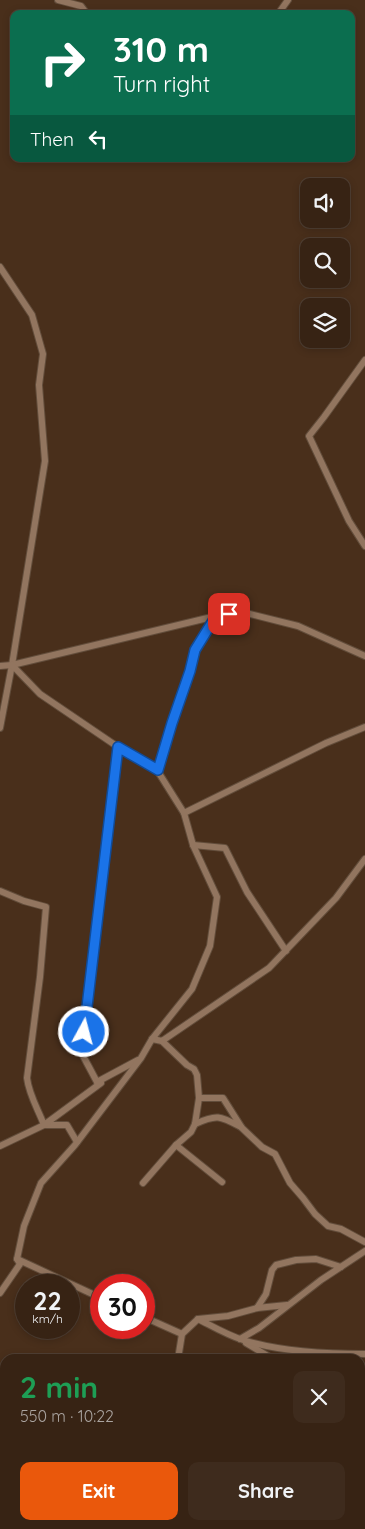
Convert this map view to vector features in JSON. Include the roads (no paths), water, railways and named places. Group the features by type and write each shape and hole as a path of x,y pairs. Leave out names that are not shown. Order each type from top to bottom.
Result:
{"street":[{"path":"58,0 81,6 84,10"},
{"path":"0,268 32,315 43,354 39,385 45,461 0,728"},
{"path":"365,360 309,436 349,521 365,546"},
{"path":"0,666 12,665 216,616 242,612 298,626 365,656"},
{"path":"158,770 195,650 216,616"},
{"path":"0,1293 20,1264 17,1259 24,1226 41,1183 77,1142 141,1058 152,1039 192,989 210,946 217,897 193,845 184,813 158,770 118,747 40,694 12,665"},
{"path":"184,813 326,743 365,727"},
{"path":"0,1146 44,1125 101,1083 97,1082 81,1052 118,747"},
{"path":"193,845 225,848 247,892 286,951"},
{"path":"162,1041 269,968 336,898 365,859"},
{"path":"0,891 24,902 46,907 40,977 27,1078 28,1090 44,1125"},
{"path":"143,1183 191,1132 195,1124 199,1098 198,1075 194,1069 187,1065 162,1041 152,1039"},
{"path":"97,1082 141,1058"},
{"path":"199,1098 223,1098 242,1128 262,1147 275,1154 290,1184 328,1226 340,1229 365,1242"},
{"path":"195,1124 216,1116 242,1128"},
{"path":"44,1125 67,1125 77,1142"},
{"path":"176,1146 222,1182"},
{"path":"240,1339 365,1251"},
{"path":"17,1259 90,1293"},
{"path":"256,1308 266,1294 272,1270 276,1265 296,1260 316,1259 342,1266"},
{"path":"179,1354 182,1334 198,1319 228,1316 256,1308 288,1305"},
{"path":"198,1319 240,1339 265,1354"},
{"path":"155,1322 182,1334"},
{"path":"240,1339 280,1348 365,1354"}]}
